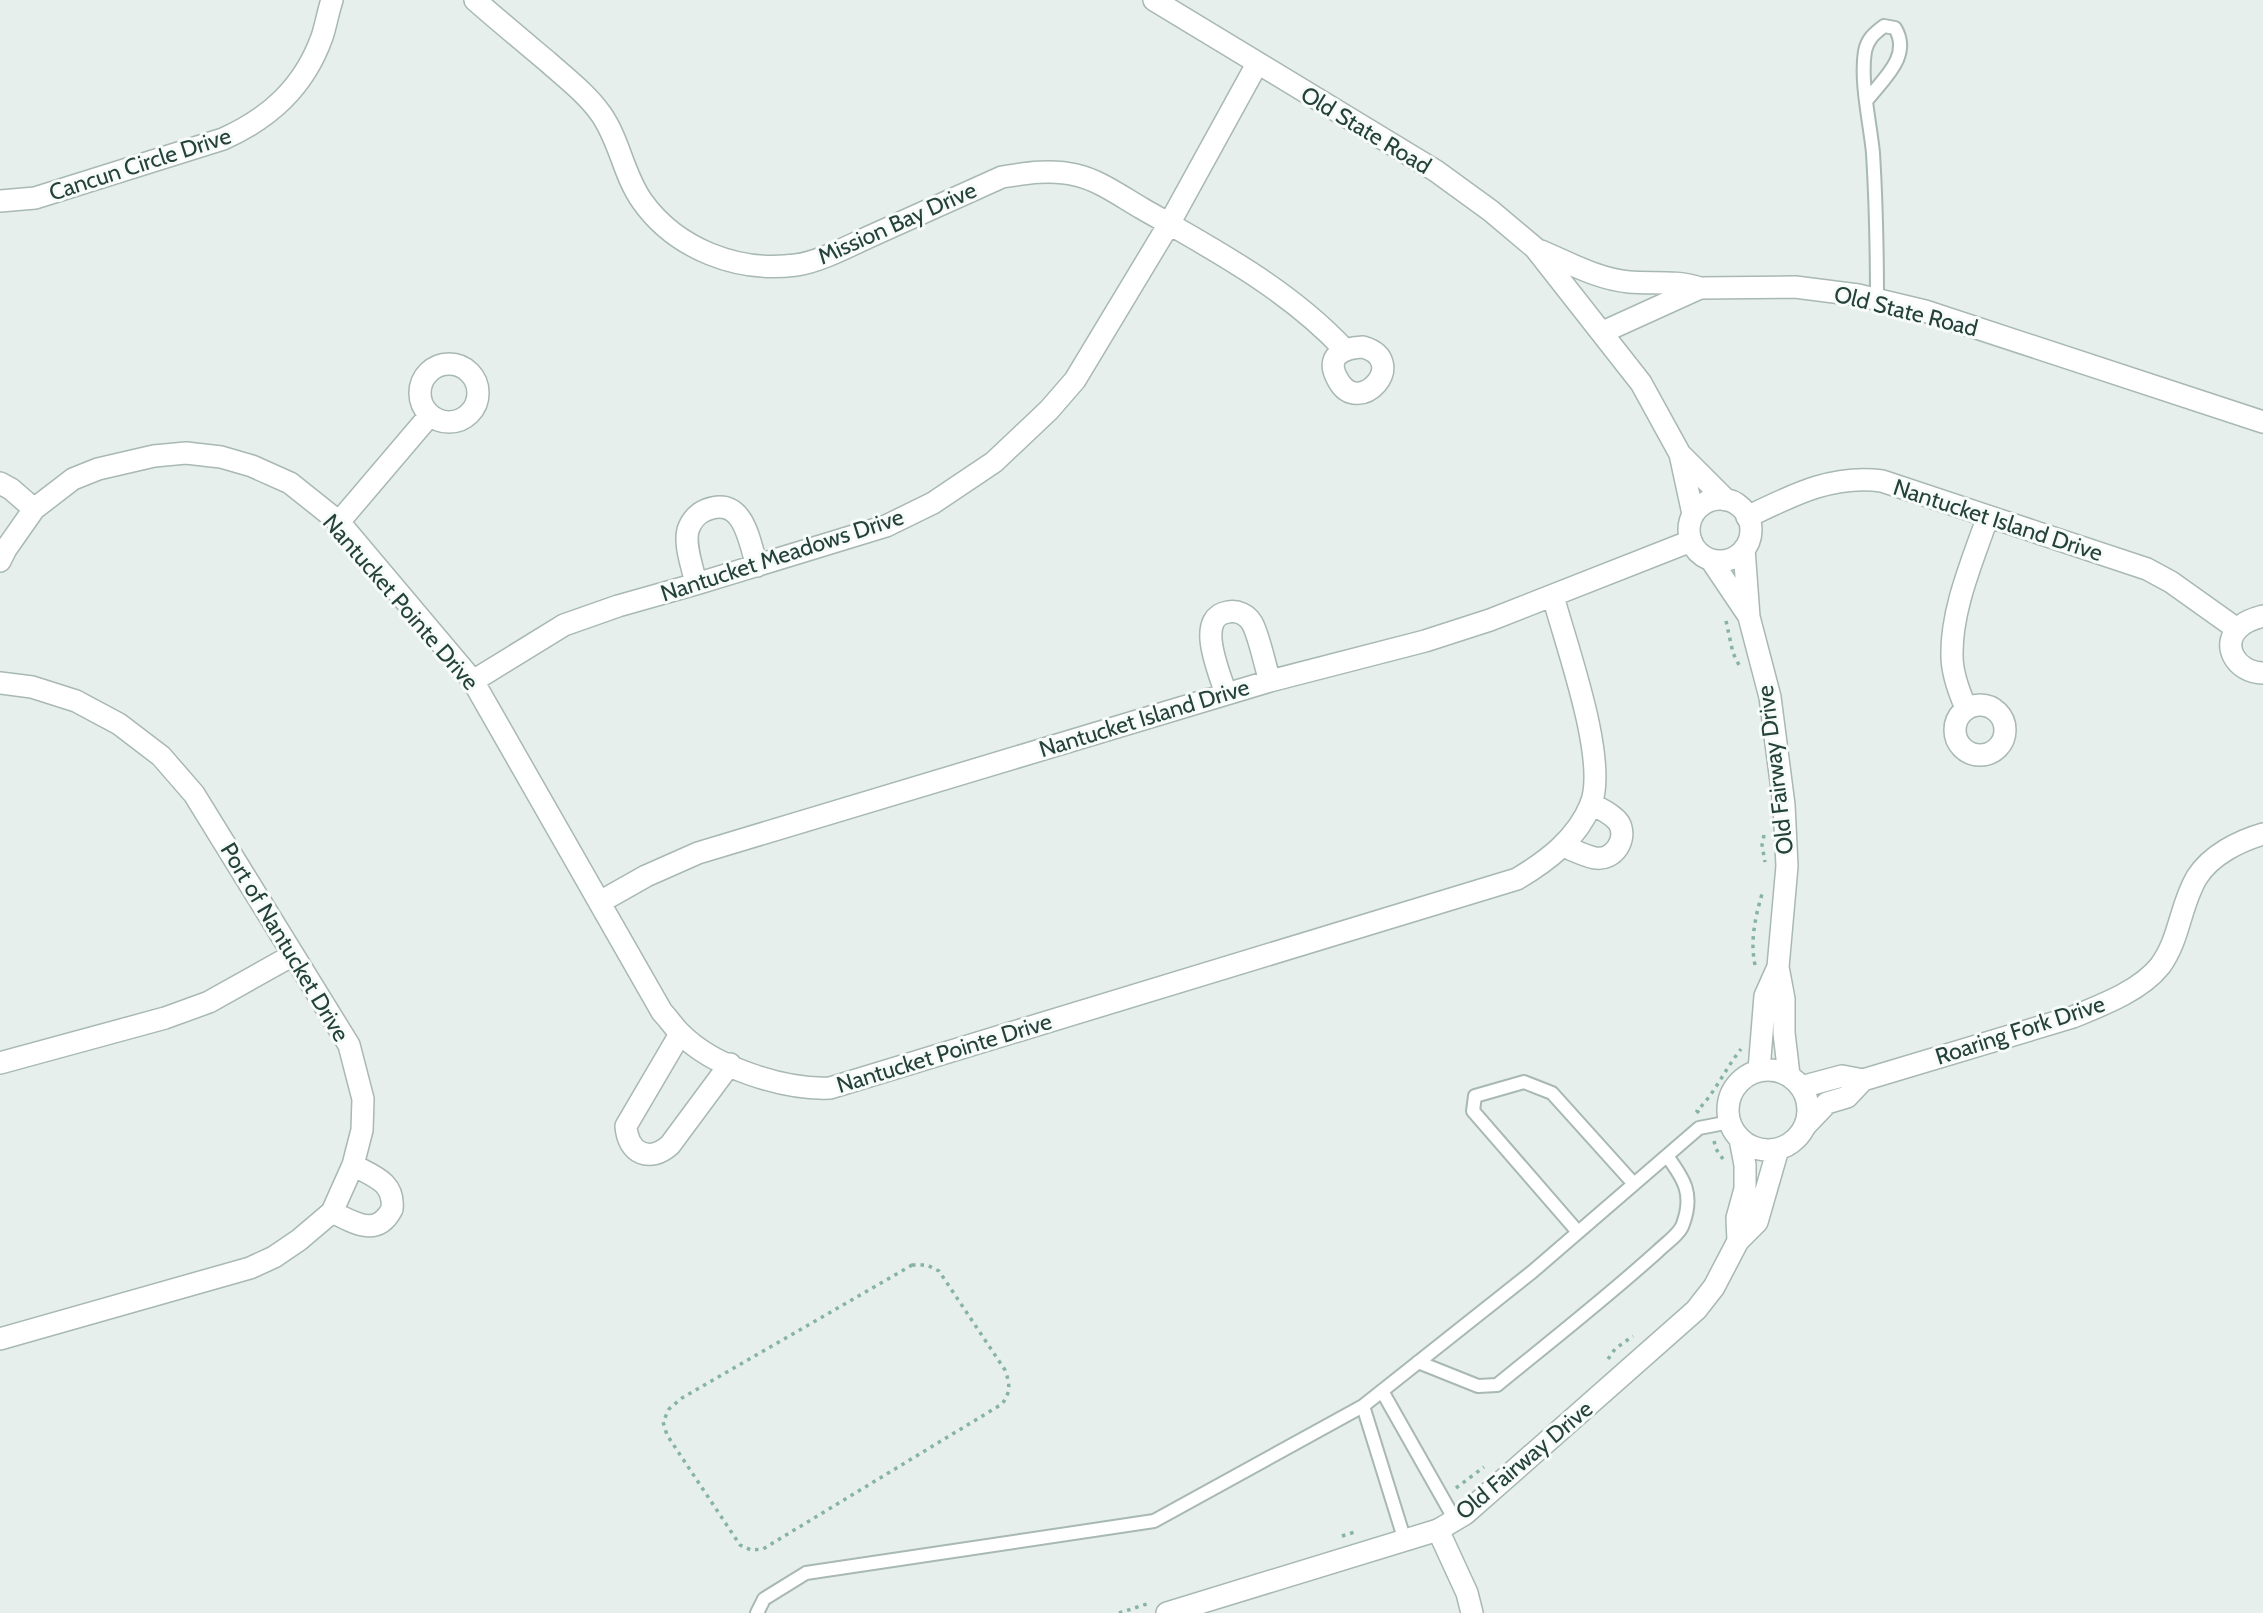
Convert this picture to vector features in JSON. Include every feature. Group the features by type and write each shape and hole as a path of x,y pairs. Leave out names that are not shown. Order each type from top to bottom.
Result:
{"street":[{"name":"Cancun Circle Drive","path":"0,201 35,198 223,139 251,126 290,94 317,48 332,0"},
{"name":"Mission Bay Drive","path":"475,0 573,84 601,114 617,146 627,176 643,202 670,232 704,252 735,262 765,267 799,265 849,246 1002,177 1027,173 1078,175 1169,224 1261,280 1322,325 1343,349"},
{"name":"Old State Road","path":"1154,0 1436,171 1491,211 1535,248 1604,332 1700,288 1795,287 1877,300 1925,311 2263,422"},
{"name":"Nantucket Meadows Drive","path":"473,681 564,625 618,606 886,526 933,503 994,462 1049,410 1075,380 1169,224 1257,64"},
{"path":"1535,248 1585,271 1626,282 1683,282 1700,288"},
{"path":"1604,332 1641,383 1680,454 1726,500 1742,509 1747,517 1750,537 1739,555 1721,562 1711,560 1702,556 1690,541 1693,514 1680,454"},
{"path":"339,522 430,415"},
{"name":"Nantucket Pointe Drive","path":"2,551 34,509 73,479 98,469 154,456 186,453 221,457 251,466 290,483 339,522 473,681 662,1012 680,1034 703,1051 730,1065 770,1080 810,1089 830,1088 1517,879 1541,865 1563,846 1580,825 1591,803 1596,771 1591,736 1553,596"},
{"name":"Nantucket Island Drive","path":"1747,517 1808,489 1858,478 1882,481 2147,569 2171,582 2237,629"},
{"path":"0,483 34,509"},
{"path":"1693,514 1707,502 1726,500"},
{"path":"696,584 687,540 688,530 700,513 710,508 724,508 734,512 742,520 757,566"},
{"path":"1966,708 1957,688 1951,658 1956,614 1988,516"},
{"name":"Nantucket Island Drive","path":"600,902 646,876 698,853 1270,681 1424,641 1490,620 1690,541"},
{"name":"Old Fairway Drive","path":"1744,549 1749,617 1770,697 1784,805 1787,866 1778,967 1784,999 1784,1033 1795,1081"},
{"name":"Old Fairway Drive","path":"1711,560 1749,617"},
{"path":"1226,694 1210,635 1214,620 1227,612 1238,612 1251,621 1270,681"},
{"path":"2263,616 2244,623 2237,629 2231,647 2236,662 2252,673 2263,673"},
{"name":"Port of Nantucket Drive","path":"0,683 32,687 76,701 119,724 161,756 194,794 349,1045 363,1099 362,1130 353,1165 332,1212 299,1240 250,1268 0,1339"},
{"path":"1563,846 1595,858 1610,855 1616,850 1622,839 1619,823 1591,803"},
{"name":"Roaring Fork Drive","path":"1795,1081 1842,1076 1863,1080 2073,1017 2106,1003 2136,986 2159,967 2174,942 2197,877 2217,856 2244,839 2263,834"},
{"path":"0,1063 165,1018 209,1002 293,954"},
{"name":"Old Fairway Drive","path":"1759,1070 1765,996 1778,967"},
{"path":"680,1034 626,1126 630,1143 638,1151 654,1155 663,1152 730,1065"},
{"path":"1759,1070 1773,1070 1795,1081 1808,1102 1805,1126 1799,1137 1778,1150 1766,1151 1751,1147 1735,1131 1728,1113 1729,1099 1735,1086 1746,1076 1759,1070"},
{"name":"Roaring Fork Drive","path":"1805,1126 1827,1104 1847,1097 1863,1080"},
{"name":"Old Fairway Drive","path":"1735,1131 1745,1164 1745,1189 1737,1218 1738,1241"},
{"name":"Old Fairway Drive","path":"1167,1613 1405,1541 1447,1525 1484,1499 1696,1310 1714,1287 1738,1241 1758,1222 1778,1150"},
{"path":"332,1212 366,1227 382,1222 392,1209 391,1191 386,1184 353,1165"},
{"path":"1447,1525 1472,1613"}],"lane":[{"path":"1867,100 1897,62 1902,38 1895,28 1884,26 1868,39 1865,53 1867,100 1875,186 1877,300"},
{"path":"1578,1232 1473,1111 1475,1096 1524,1082 1552,1093 1634,1184"},
{"path":"757,1613 764,1599 806,1573 1154,1521 1363,1406 1532,1272 1699,1128 1708,1126 1735,1131"},
{"path":"1418,1362 1478,1386 1497,1385 1519,1367 1682,1228 1688,1208 1687,1190 1683,1177 1667,1156"},
{"path":"1382,1391 1447,1525"},
{"path":"1363,1406 1405,1541"}],"path":[{"path":"1724,615 1733,653 1741,671"},
{"path":"1766,829 1762,845 1766,871"},
{"path":"1757,974 1752,947 1757,912 1765,887"},
{"path":"1725,1166 1708,1126 1697,1111 1711,1097 1721,1075 1743,1042"},
{"path":"912,1265 927,1265 939,1271 1005,1370 1009,1395 1002,1404 879,1480 763,1549 751,1550 740,1545 667,1435 663,1422 669,1409 694,1391 898,1271 912,1265"},
{"path":"1607,1360 1615,1349 1637,1333"},
{"path":"1456,1488 1493,1461"}]}
